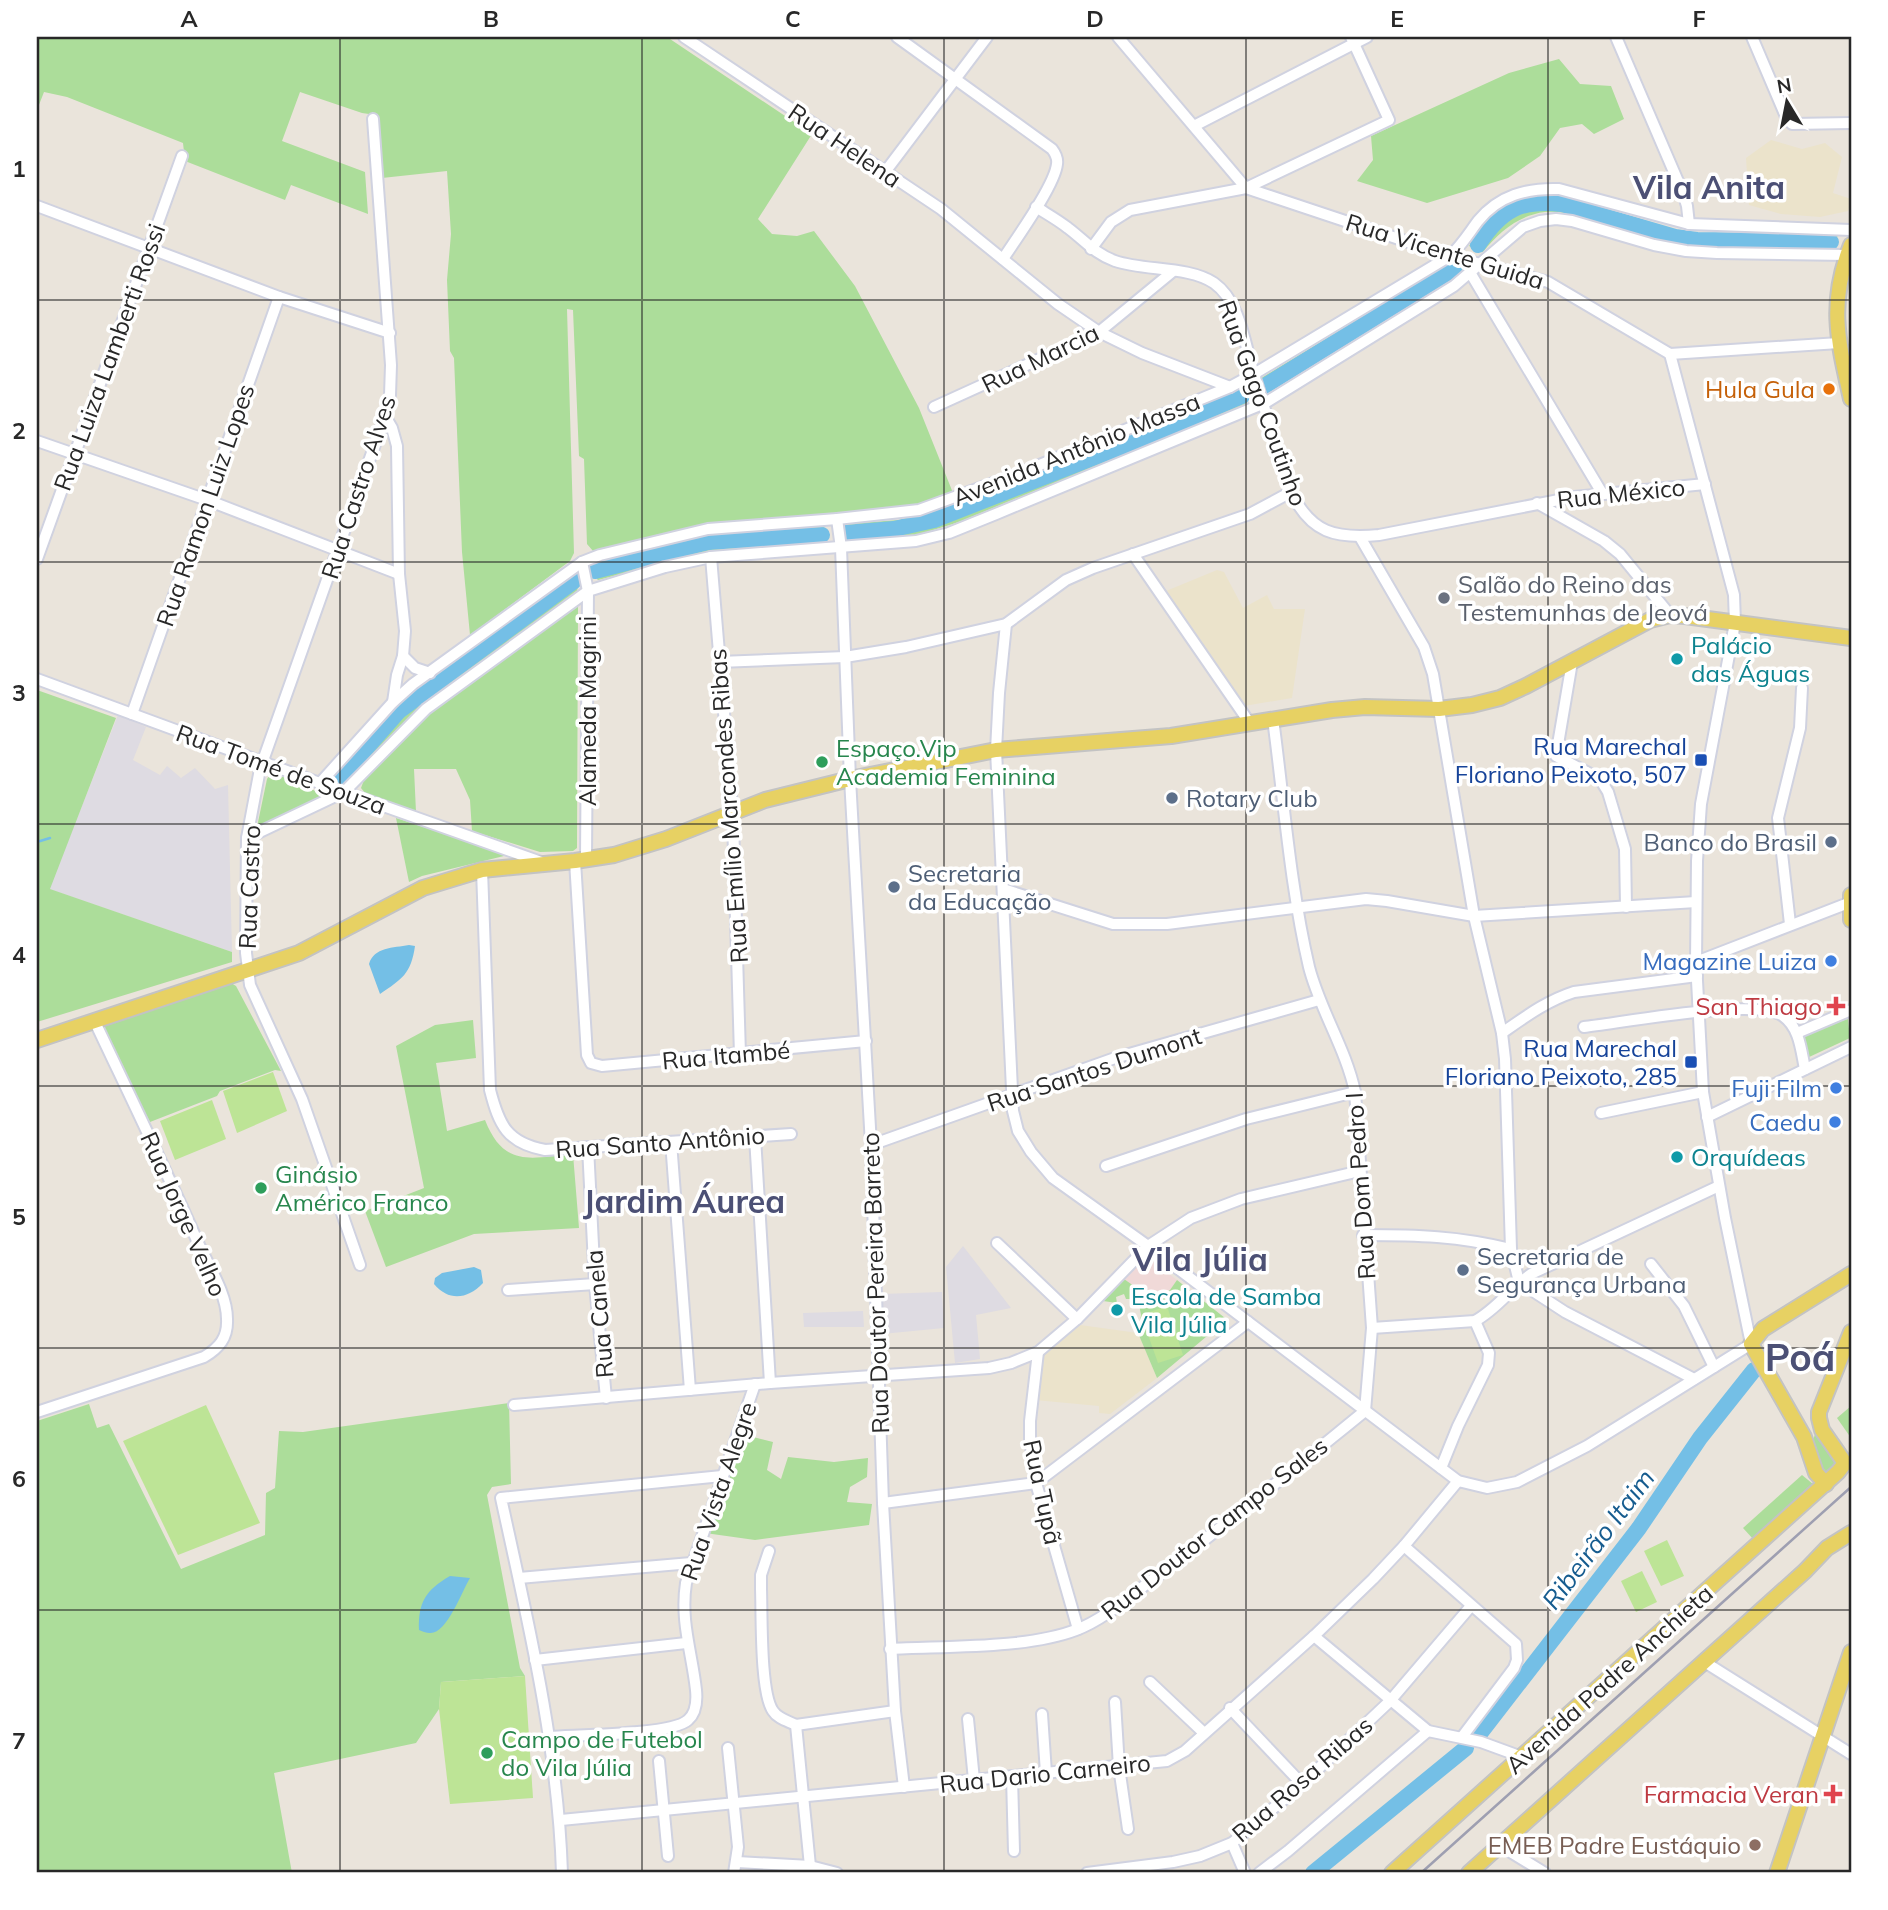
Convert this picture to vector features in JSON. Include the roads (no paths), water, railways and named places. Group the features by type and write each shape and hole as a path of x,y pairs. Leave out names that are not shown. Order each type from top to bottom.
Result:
{"main road":[{"path":"1850,252 1845,288 1836,318 1851,399"},
{"path":"37,1040 247,971 318,944 423,888 526,860 545,863 580,860 635,850 765,800 850,779 996,750 1171,737 1332,710 1439,709 1472,705 1500,698 1650,620 1670,615 1851,639"},
{"path":"1851,895 1851,920"},
{"path":"1826,1484 1815,1473 1809,1448 1798,1425 1751,1344 1763,1329 1851,1274"},
{"path":"1848,1460 1820,1427 1819,1412 1851,1332"},
{"path":"1798,1425 1819,1412"},
{"name":"Avenida Padre Anchieta","path":"1392,1873 1826,1484 1848,1460"},
{"path":"1469,1873 1805,1571 1827,1548 1851,1533"},
{"path":"1777,1873 1851,1652"}],"street":[{"name":"Rua Helena","path":"684,37 961,224 1058,304 1098,332 1142,353 1230,387"},
{"path":"897,37 1056,154 1057,166 1036,207 1003,259"},
{"path":"885,172 987,37"},
{"path":"1118,37 1246,188"},
{"path":"1194,127 1353,40 1367,37"},
{"path":"1616,37 1683,193 1689,224"},
{"path":"1752,37 1791,124 1851,124"},
{"path":"1091,249 1111,222 1130,210 1246,188 1389,120 1353,40"},
{"name":"Rua Castro Alves","path":"263,761 385,416 391,382 390,333 373,119"},
{"name":"Rua Luiza Lamberti Rossi","path":"37,559 182,156"},
{"name":"Rua Vicente Guida","path":"1246,188 1450,256 1548,282 1670,354"},
{"name":"Avenida Antônio Massa","path":"320,783 393,702 413,684 582,562 600,555 708,529 900,514 939,505 1230,387 1450,256 1460,248 1490,208 1520,192 1538,188 1559,189 1689,224 1851,230"},
{"path":"37,206 279,297 390,333"},
{"name":"Rua Gago Coutinho","path":"1036,207 1068,227 1091,249 1118,263 1194,275 1213,283 1225,294 1234,310 1291,492 1299,509 1310,522 1326,531 1360,537 1425,527 1537,503"},
{"name":"Avenida Antônio Massa","path":"247,838 344,792 426,709 588,591 665,567 711,557 916,541 949,533 1265,403 1471,274 1512,234 1523,227 1556,219 1572,221 1654,245 1717,253 1850,252"},
{"name":"Rua Marcia","path":"934,407 1098,332 1172,272"},
{"path":"1471,274 1602,493"},
{"name":"Rua Ramon Luiz Lopes","path":"132,714 279,297"},
{"path":"1006,624 996,750 1012,1095 1018,1131 1031,1152 1053,1178 1148,1246 1458,1481 1487,1488 1517,1482 1587,1446 1751,1344 1703,1092 1696,962 1701,804 1734,623 1732,580 1670,354 1844,352"},
{"path":"1195,373 1202,385 1203,398"},
{"path":"385,416 397,446 399,574 405,631 403,656 393,702"},
{"path":"37,440 207,500 399,574"},
{"name":"Rua México","path":"1537,503 1602,493 1706,484"},
{"path":"719,662 845,657 906,647 1006,624 1066,580 1250,514 1291,492"},
{"path":"1537,503 1604,541 1620,554 1670,615"},
{"name":"Rua Doutor Pereira Barreto","path":"838,519 871,1145 890,1649 904,1787"},
{"path":"1360,537 1424,647 1433,674 1474,916 1502,1033 1508,1094 1511,1249 1519,1282 1565,1312 1694,1380"},
{"path":"1133,554 1249,722"},
{"name":"Rua Emílio Marcondes Ribas","path":"711,557 732,812 740,1055"},
{"name":"Alameda Magrini","path":"582,562 588,591 580,860 588,1059"},
{"path":"403,656 415,668 430,673"},
{"path":"1572,662 1556,756 1600,779 1604,785 1623,840 1626,907"},
{"name":"Rua Tomé de Souza","path":"37,679 526,860"},
{"path":"1790,925 1778,818 1800,728 1801,688"},
{"name":"Rua Dom Pedro I","path":"1273,719 1298,906 1318,1000 1347,1065 1355,1092 1363,1236 1372,1328 1365,1411"},
{"name":"Rua Castro","path":"263,761 247,838 247,971 250,985 302,1099 360,1265"},
{"name":"Rua Santo Antônio","path":"482,870 490,1090 504,1129 514,1140 545,1150 791,1134"},
{"path":"1003,889 1113,924 1133,926 1366,899 1474,916 1696,902"},
{"path":"1696,962 1851,902"},
{"path":"1502,1033 1555,998 1574,992 1697,976"},
{"name":"Rua Santos Dumont","path":"871,1145 1142,1050 1318,1000"},
{"path":"1584,1027 1698,1013 1759,1009 1771,1011 1781,1015 1797,1032 1805,1069"},
{"path":"1797,1032 1851,1010"},
{"name":"Rua Jorge Velho","path":"37,1412 204,1357 217,1349 226,1332 227,1310 219,1289 171,1180 95,1022"},
{"name":"Rua Itambé","path":"588,1059 602,1066 866,1041"},
{"path":"1707,1117 1851,1047"},
{"path":"1106,1166 1246,1119 1355,1092"},
{"path":"1601,1113 1703,1092"},
{"path":"755,1137 770,1383"},
{"path":"671,1142 690,1390"},
{"name":"Rua Canela","path":"588,1147 595,1284 606,1398"},
{"path":"514,1405 755,1384 989,1368 1011,1363 1038,1352 1077,1319 1148,1246 1191,1218 1241,1199 1360,1171"},
{"path":"1372,1328 1475,1321 1484,1317 1519,1282 1556,1261 1719,1186"},
{"path":"1363,1236 1458,1238 1511,1249"},
{"path":"997,1243 1077,1319"},
{"path":"1651,1264 1684,1306 1714,1367"},
{"path":"508,1290 595,1284"},
{"path":"1441,1468 1488,1365 1489,1353 1475,1321"},
{"path":"883,1503 1036,1483 1248,1322"},
{"name":"Rua Tupã","path":"1038,1352 1030,1421 1036,1483 1078,1629"},
{"name":"Rua Vista Alegre","path":"550,1737 660,1730 688,1721 694,1712 696,1691 686,1643 683,1598 691,1563 755,1384"},
{"name":"Rua Doutor Campo Sales","path":"890,1649 1053,1637 1098,1619 1188,1553 1365,1411"},
{"path":"562,1873 561,1820 550,1737 501,1498 722,1476"},
{"name":"Rua Dario Carneiro","path":"561,1820 1167,1761 1185,1751 1230,1708 1314,1636 1404,1546 1458,1481"},
{"path":"1404,1546 1511,1638 1518,1652 1514,1668 1462,1737"},
{"path":"769,1551 761,1582 766,1686 773,1712 779,1718 796,1725 895,1711"},
{"path":"519,1578 691,1563"},
{"name":"Rua Rosa Ribas","path":"1087,1873 1173,1862 1200,1856 1232,1843 1302,1784 1391,1701 1471,1606"},
{"path":"1314,1636 1428,1731 1462,1737 1522,1757"},
{"path":"535,1660 686,1643"},
{"path":"1703,1661 1851,1754"},
{"path":"1150,1682 1204,1733"},
{"path":"1115,1702 1119,1767 1128,1829"},
{"path":"1230,1708 1302,1784"},
{"path":"1042,1714 1046,1773"},
{"path":"968,1719 974,1780"},
{"path":"796,1725 810,1866"},
{"path":"1259,1873 1288,1852 1428,1731"},
{"path":"728,1748 735,1803 736,1867 810,1866 837,1873"},
{"path":"659,1761 668,1856"},
{"path":"1012,1777 1014,1851"},
{"path":"1232,1843 1245,1873"},
{"path":"1499,1845 1545,1873"}],"water":[{"path":"415,946 408,970 400,980 380,994 369,964 371,958 385,949"},
{"path":"474,1267 481,1270 483,1283 465,1295 446,1294 434,1284 435,1278 442,1273"},
{"path":"450,1576 470,1578 442,1627 429,1633 419,1630 420,1612 425,1598 435,1586"}],"waterway":[{"path":"1478,245 1504,215 1534,203 1562,204 1675,237 1697,240 1831,242"},
{"path":"1263,387 1454,269"},
{"path":"846,533 894,529 934,520 1159,432 1242,396"},
{"path":"595,571 708,542 822,535"},
{"path":"341,777 399,711 574,581"},
{"path":"37,842 50,838"},
{"name":"Ribeirão Itaim","path":"1478,1736 1639,1528 1700,1438 1754,1370"},
{"name":"Ribeirão Itaim","path":"1313,1873 1466,1748"}],"railway":[{"path":"1421,1873 1851,1487"}],"place":[{"name":"Hula Gula","path":"1829,389"},
{"name":"Salão do Reino das Testemunhas de Jeová","path":"1444,598"},
{"name":"Palácio das Águas","path":"1677,659"},
{"name":"Rua Marechal Floriano Peixoto, 507","path":"1701,760"},
{"name":"Espaço.Vip Academia Feminina","path":"822,762"},
{"name":"Rotary Club","path":"1172,798"},
{"name":"Banco do Brasil","path":"1831,842"},
{"name":"Secretaria da Educação","path":"894,887"},
{"name":"Magazine Luiza","path":"1831,961"},
{"name":"San Thiago","path":"1836,1006"},
{"name":"Rua Marechal Floriano Peixoto, 285","path":"1691,1062"},
{"name":"Fuji Film","path":"1836,1088"},
{"name":"Caedu","path":"1835,1122"},
{"name":"Orquídeas","path":"1677,1157"},
{"name":"Ginásio Américo Franco","path":"261,1188"},
{"name":"Secretaria de Segurança Urbana","path":"1463,1270"},
{"name":"Escola de Samba Vila Júlia","path":"1117,1310"},
{"name":"Campo de Futebol do Vila Júlia","path":"487,1753"},
{"name":"Farmacia Veran","path":"1833,1794"},
{"name":"EMEB Padre Eustáquio","path":"1755,1845"}],"district":[{"name":"Vila Anita","path":"1709,187"},
{"name":"Jardim Áurea","path":"684,1201"},
{"name":"Vila Júlia","path":"1200,1259"},
{"name":"Poá","path":"1800,1357"}]}
